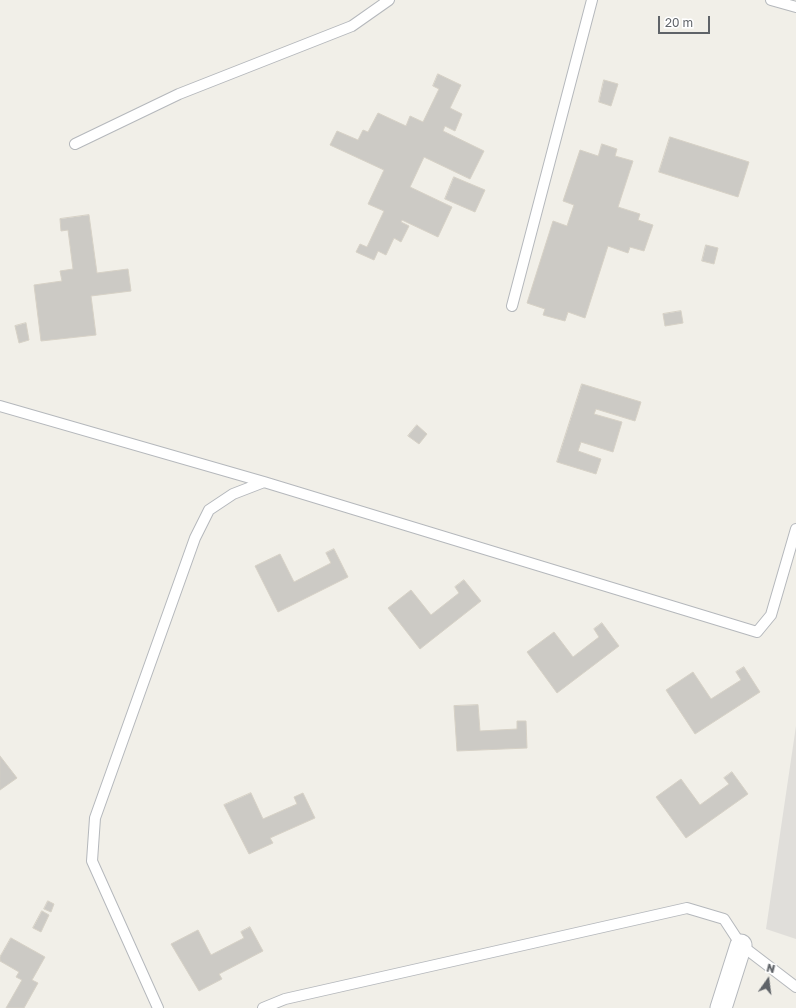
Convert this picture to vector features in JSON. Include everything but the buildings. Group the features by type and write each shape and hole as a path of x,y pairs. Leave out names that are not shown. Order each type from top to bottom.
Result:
{"street":[{"path":"721,1008 741,945"}],"lane":[{"path":"75,144 179,94 352,26 389,0"},
{"path":"512,306 592,0"},
{"path":"771,0 796,8"},
{"path":"0,406 264,482 757,632 771,616 796,529"},
{"path":"158,1008 92,861 95,818 195,538 209,510 233,494 264,482"},
{"path":"263,1008 285,999 687,908 724,920 741,945 796,987"}],"shaded area":[{"path":"796,726 796,939 766,929"}]}
